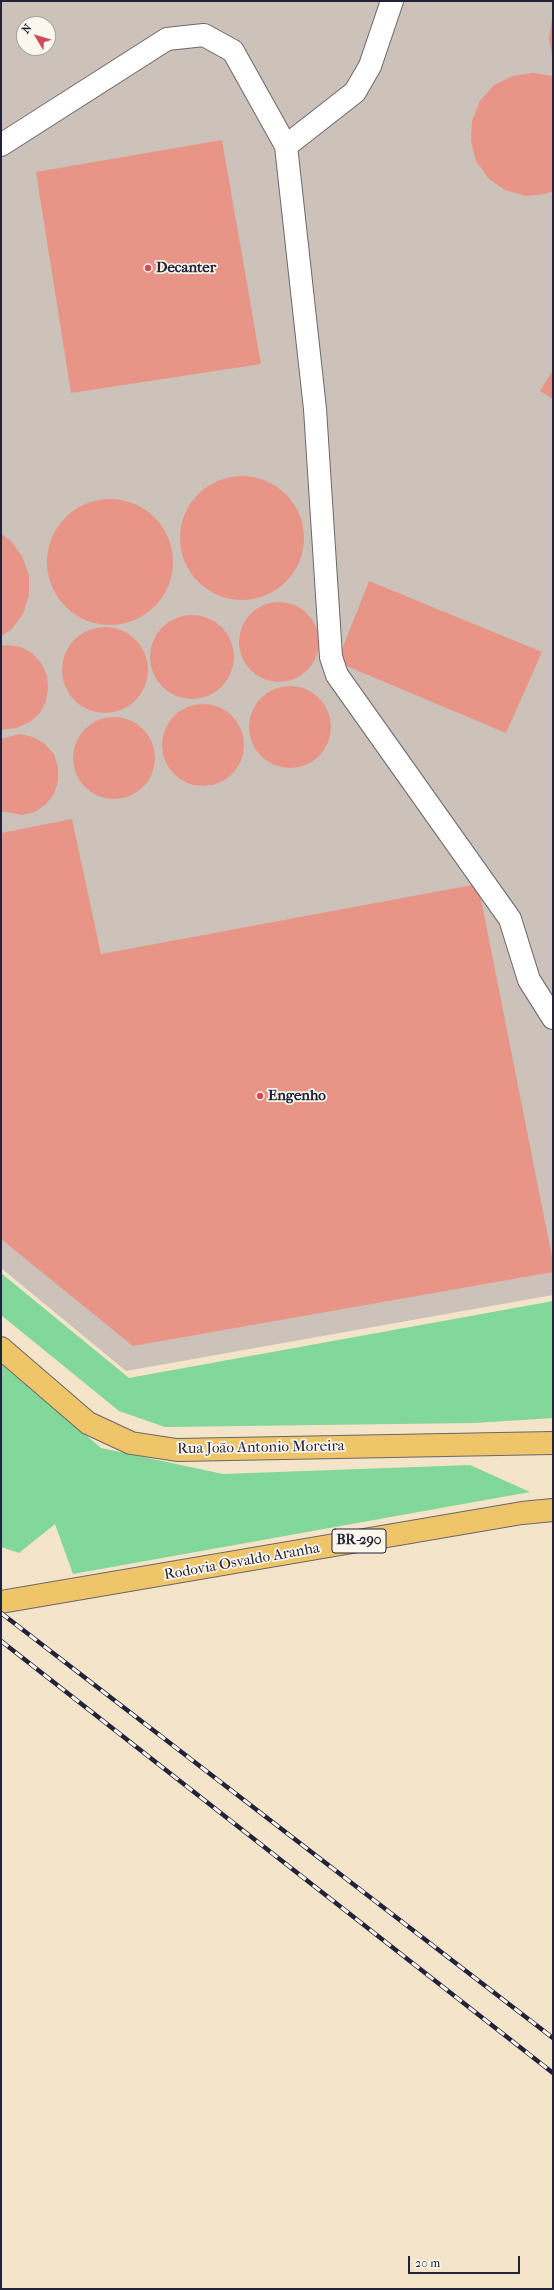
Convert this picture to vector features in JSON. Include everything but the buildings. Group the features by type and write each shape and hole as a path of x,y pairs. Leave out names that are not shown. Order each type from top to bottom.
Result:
{"main road":[{"name":"Rua João Antonio Moreira","path":"1,1348 88,1423 131,1443 177,1450 550,1446"},
{"name":"Rodovia Osvaldo Aranha","path":"1,1602 522,1513 553,1510"}],"lane":[{"path":"286,146 355,92 370,66 392,1"},
{"path":"1,145 167,39 204,36 233,51 286,146 315,409 331,657 337,675 510,919 529,980 553,1018"}],"shaded area":[{"path":"1,1 553,1 553,1295 126,1371 1,1268"}],"green space":[{"path":"1,1273 129,1378 553,1301 553,1418 474,1423 165,1427 119,1411 1,1315"},
{"path":"1,1363 101,1448 223,1474 470,1465 530,1492 73,1574 55,1524 19,1553 1,1547"}],"railway":[{"path":"1,1613 553,2038"},
{"path":"1,1641 553,2073"}],"place":[{"name":"Decanter","path":"148,268"},
{"name":"Engenho","path":"260,1096"}]}
